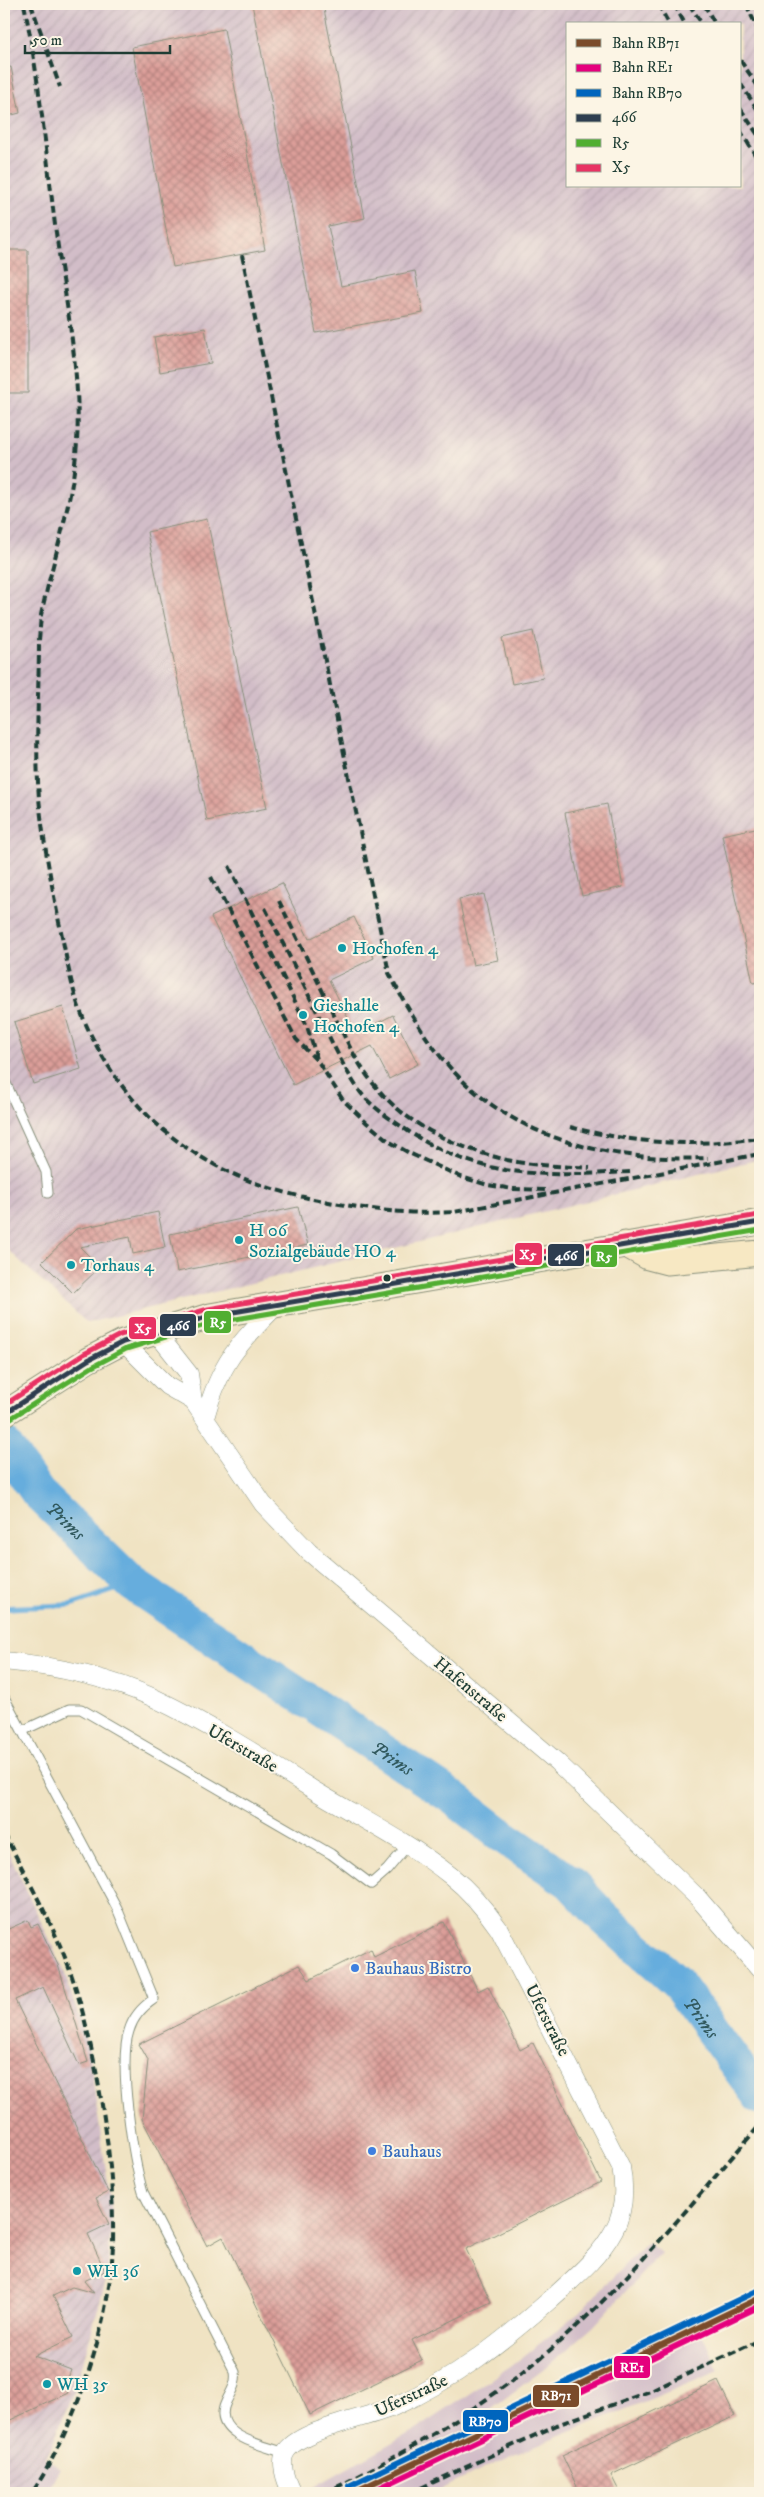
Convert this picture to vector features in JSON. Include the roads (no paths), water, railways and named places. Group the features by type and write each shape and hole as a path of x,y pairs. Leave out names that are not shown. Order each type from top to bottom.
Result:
{"main road":[{"path":"4,1414 85,1362 123,1342 210,1316 760,1222"},
{"path":"623,1244 648,1257 667,1262 760,1253"}],"street":[{"path":"205,1418 226,1360 277,1304"},
{"name":"Hafenstraße","path":"155,1331 189,1374 193,1401"},
{"name":"Hafenstraße","path":"123,1342 167,1386 193,1401 264,1504 309,1552 557,1762 698,1898 760,1970"},
{"name":"Uferstraße","path":"4,1660 96,1678 154,1698 240,1745 407,1846 450,1875 479,1902 499,1928 621,2167 625,2187 623,2208 614,2230 589,2265 489,2352 444,2382 393,2407 314,2433 294,2444 285,2453"},
{"path":"285,2453 284,2471 292,2493"}],"lane":[{"path":"4,1079 46,1172 48,1192"},
{"path":"4,1697 117,1908 154,1999 137,2014 126,2040 126,2074 136,2161 143,2192 235,2372 235,2383 223,2408 224,2422 233,2433 285,2453"},
{"path":"22,1731 69,1709 81,1709 331,1854 371,1884 387,1870 407,1846"}],"waterway":[{"name":"Prims","path":"4,1444 38,1493 132,1584 452,1797 504,1837 570,1882 604,1918 677,1983 760,2097"},
{"path":"4,1608 70,1605 132,1584"}],"railway":[{"path":"24,4 42,114 55,225 76,373 78,403 75,463 72,482 65,520 41,615 37,739 39,798 50,876 71,981 82,1015 100,1052 121,1085 146,1113 174,1138 204,1159 238,1176 274,1189 313,1199 349,1206 400,1212 454,1212 760,1154"},
{"path":"31,4 60,87"},
{"path":"658,4 668,22"},
{"path":"674,4 684,22"},
{"path":"689,4 701,22"},
{"path":"704,4 714,22"},
{"path":"746,4 760,34"},
{"path":"742,63 760,89"},
{"path":"742,86 760,113"},
{"path":"742,111 760,138"},
{"path":"742,133 760,163"},
{"path":"242,255 389,973 400,995 426,1037 441,1057 467,1085 496,1108 528,1126 561,1140 597,1149 633,1155 670,1158 708,1158"},
{"path":"229,866 307,1026 317,1059"},
{"path":"211,877 296,1039 319,1063 343,1100 367,1123 390,1142 461,1177 488,1185 513,1189 545,1190"},
{"path":"279,901 351,1049 370,1079 390,1102 404,1114 436,1134 489,1155 538,1165 590,1168"},
{"path":"265,908 350,1076 361,1093 389,1118 435,1147 462,1159 488,1167 542,1174 630,1172"},
{"path":"570,1127 618,1137 664,1142 687,1143 760,1138"},
{"path":"4,1833 43,1908 79,1998 100,2093 109,2157 112,2200 113,2244 110,2275 98,2341 88,2374 63,2437 32,2493"},
{"path":"325,2493 394,2457 460,2417 523,2372 553,2347 629,2274 760,2125"},
{"path":"410,2493 557,2425 653,2390 760,2340"}],"rail line":[{"name":"RB70","path":"349,2486 757,2291"},
{"name":"RB71","path":"352,2493 760,2298"},
{"name":"RE1","path":"369,2493 760,2306"}],"place":[{"name":"Hochofen 4","path":"342,948"},
{"name":"Gieshalle Hochofen 4","path":"303,1015"},
{"name":"H 06 Sozialgebäude HO 4","path":"239,1240"},
{"name":"Torhaus 4","path":"71,1265"},
{"name":"Bauhaus Bistro","path":"355,1968"},
{"name":"Bauhaus","path":"372,2151"},
{"name":"WH 36","path":"77,2271"},
{"name":"WH 35","path":"47,2384"}]}
